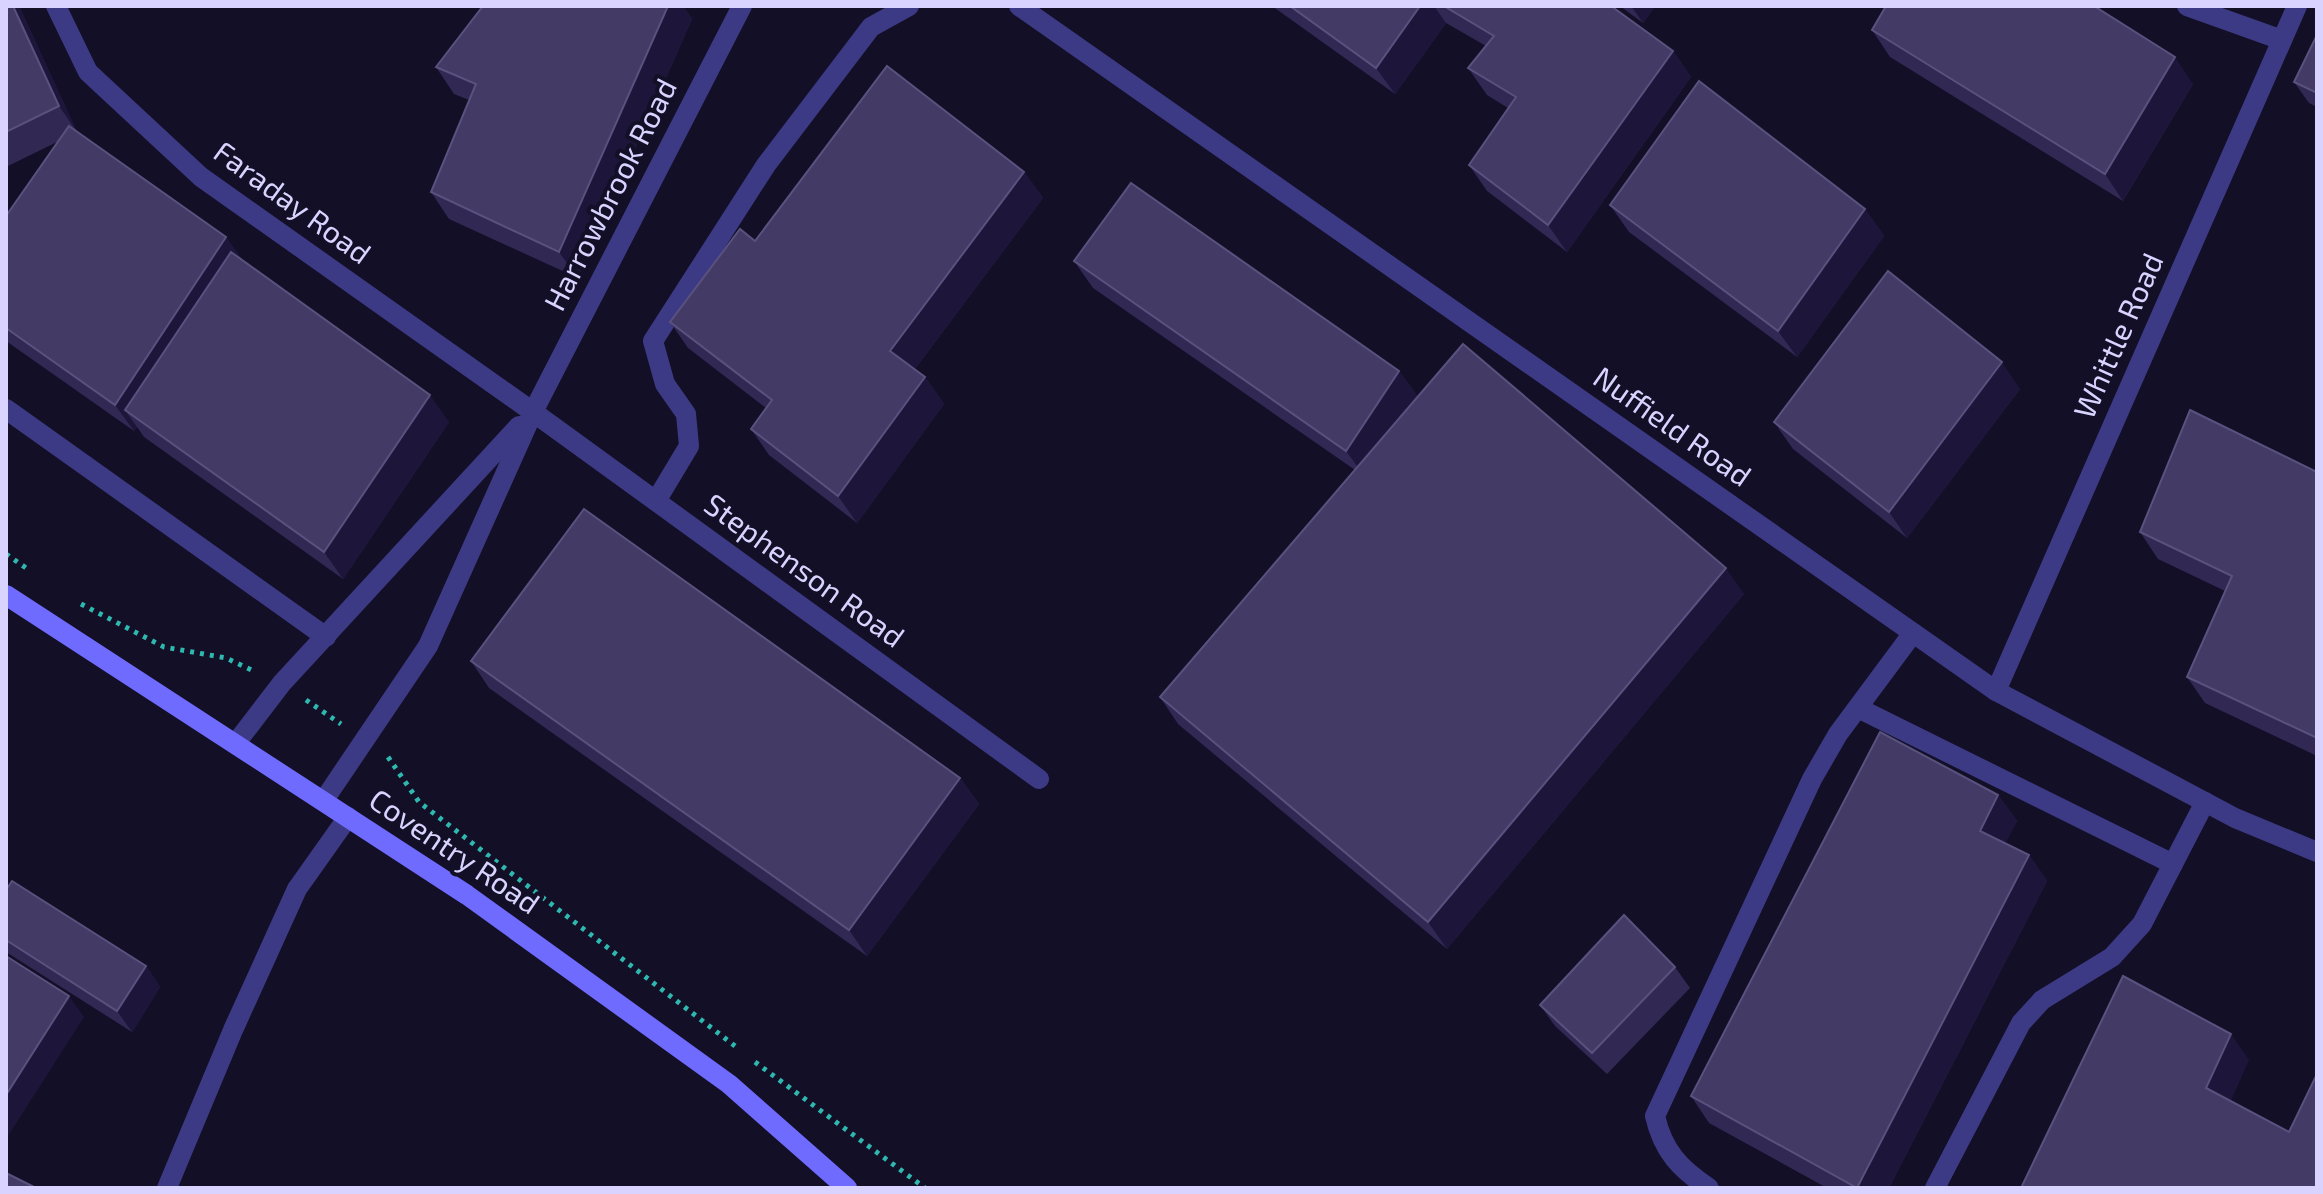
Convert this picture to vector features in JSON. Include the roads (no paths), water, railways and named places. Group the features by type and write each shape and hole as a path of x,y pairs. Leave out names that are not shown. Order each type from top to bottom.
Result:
{"main road":[{"name":"Coventry Road","path":"6,595 467,895 729,1084 847,1188"}],"street":[{"name":"Faraday Road","path":"56,6 88,72 201,177 533,412"},
{"name":"Harrowbrook Road","path":"324,800 428,646 533,412 742,6"},
{"path":"656,501 689,446 686,414 665,384 653,341 766,165 871,27 909,6"},
{"name":"Nuffield Road","path":"1019,6 1996,691 2205,802 2317,852"},
{"path":"2187,6 2282,40"},
{"name":"Whittle Road","path":"1996,691 2297,6"},
{"path":"6,409 326,637"},
{"name":"Harrowbrook Road","path":"236,743 282,683 533,412"},
{"name":"Stephenson Road","path":"533,412 1039,779"},
{"path":"1709,1188 1681,1169 1660,1139 1655,1116 1812,779 1858,708 1913,633"},
{"path":"1858,708 2173,864"},
{"path":"1935,1188 2021,1023 2042,1000 2112,957 2142,924 2205,802"},
{"path":"167,1188 233,1030 297,889 348,817"}]}
